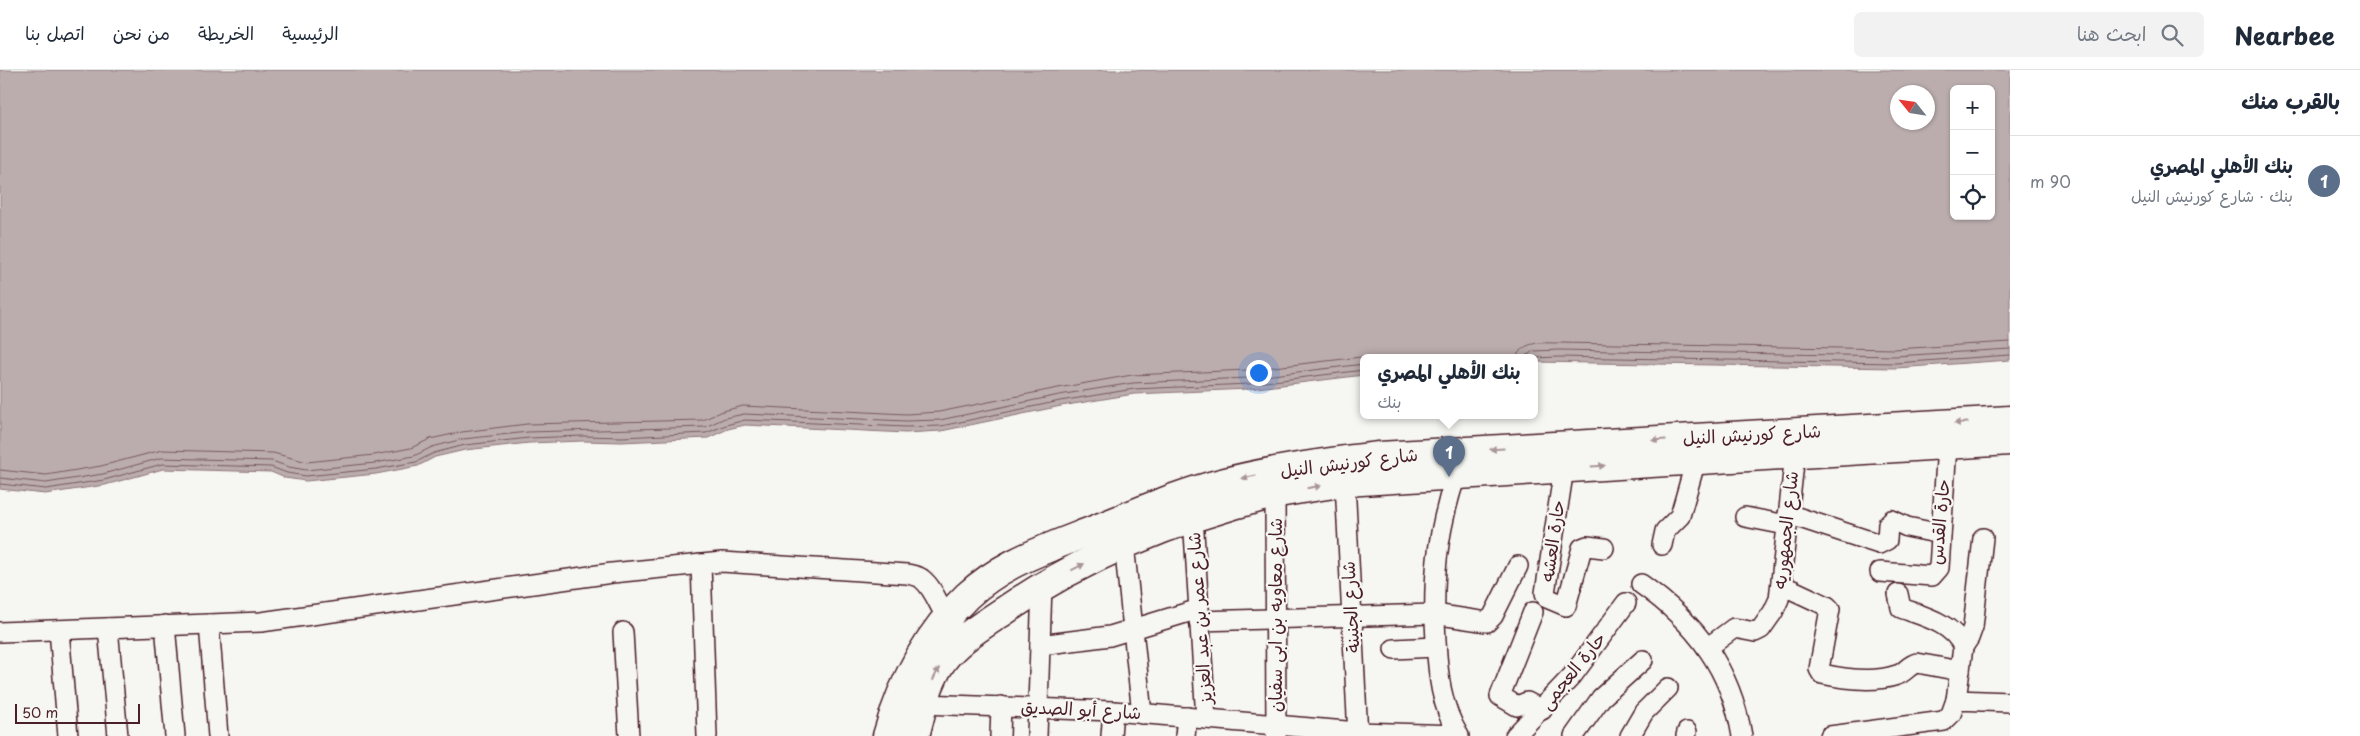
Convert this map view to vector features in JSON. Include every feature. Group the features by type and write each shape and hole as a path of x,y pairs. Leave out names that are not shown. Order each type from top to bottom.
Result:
{"main road":[{"name":"شارع كورنيش النيل","path":"887,736 894,711 907,678 929,640 945,619 967,596 991,576 1017,560 1169,500 1224,482 1318,463 1379,456 2010,420"},
{"name":"شارع كورنيش النيل","path":"914,736 923,704 941,664 964,638 1042,586 1124,544 1193,518 1275,494 1345,482 2010,441"}],"street":[{"name":"حارة القدس","path":"1880,572 1932,576 1939,568 1947,445"},
{"name":"شارع الجمهوريه","path":"1707,648 1734,628 1755,632 1762,629 1774,612 1782,585 1787,519 1795,454"},
{"path":"1662,545 1664,532 1680,516 1696,460"},
{"name":"حارة العشه","path":"1564,468 1545,593 1547,598 1566,606 1582,548 1587,546 1604,548"},
{"path":"1456,475 1445,511 1435,557 1434,614 1439,684 1443,702 1459,736"},
{"name":"شارع الجنينة","path":"1345,482 1358,734"},
{"name":"شارع معاويه بن ابى سفيان","path":"1275,494 1276,730"},
{"path":"1745,516 1787,519 1879,544 1887,540 1888,524 1892,520 1907,527 1941,534"},
{"name":"شارع عمر بن عبد العزيز","path":"1193,518 1206,719"},
{"path":"1830,736 1947,728 1956,700 1963,647 1973,628 1983,538"},
{"path":"1124,544 1142,714"},
{"path":"0,632 261,622 612,573 722,562 907,574 922,578 932,592 945,619 964,638"},
{"path":"701,564 707,736"},
{"path":"1040,645 1086,640 1199,615 1276,618 1434,614 1490,621 1518,566"},
{"path":"1641,584 1678,612 1707,648 1725,678 1737,710 1742,736"},
{"path":"1782,585 1830,609 1819,669 1822,674 1885,679 1899,675 1912,664 1917,663 1960,671"},
{"path":"1037,736 1042,586"},
{"path":"1898,594 1901,608 1929,617 1953,633 1963,647"},
{"name":"حارة العجمى","path":"1515,736 1542,710 1600,640 1626,603"},
{"path":"1534,612 1500,696 1517,706 1527,702 1542,710"},
{"path":"209,624 218,736"},
{"path":"165,625 175,736"},
{"path":"108,628 118,736"},
{"path":"59,630 68,736"},
{"path":"623,632 629,736"},
{"path":"1394,649 1436,647"},
{"path":"1574,736 1601,698 1643,660"},
{"path":"1630,736 1644,712 1668,688"},
{"path":"1956,700 2010,702"},
{"name":"شارع أبو الصديق","path":"923,704 1112,711 1142,714 1186,727 1206,719 1242,729 1459,736"},
{"path":"1000,736 1002,706"},
{"path":"1111,736 1112,711"}],"water":[{"path":"0,70 2010,70 2010,360 1896,368 1538,362 1538,354 1360,354 1360,375 1249,389 1134,394 1061,406 941,431 906,433 745,425 728,429 708,438 622,442 529,443 465,450 435,457 418,466 376,474 306,481 285,478 271,472 163,469 105,485 45,494 0,489"}],"place":[{"name":"بنك الأهلي المصري","path":"1449,477"}]}
